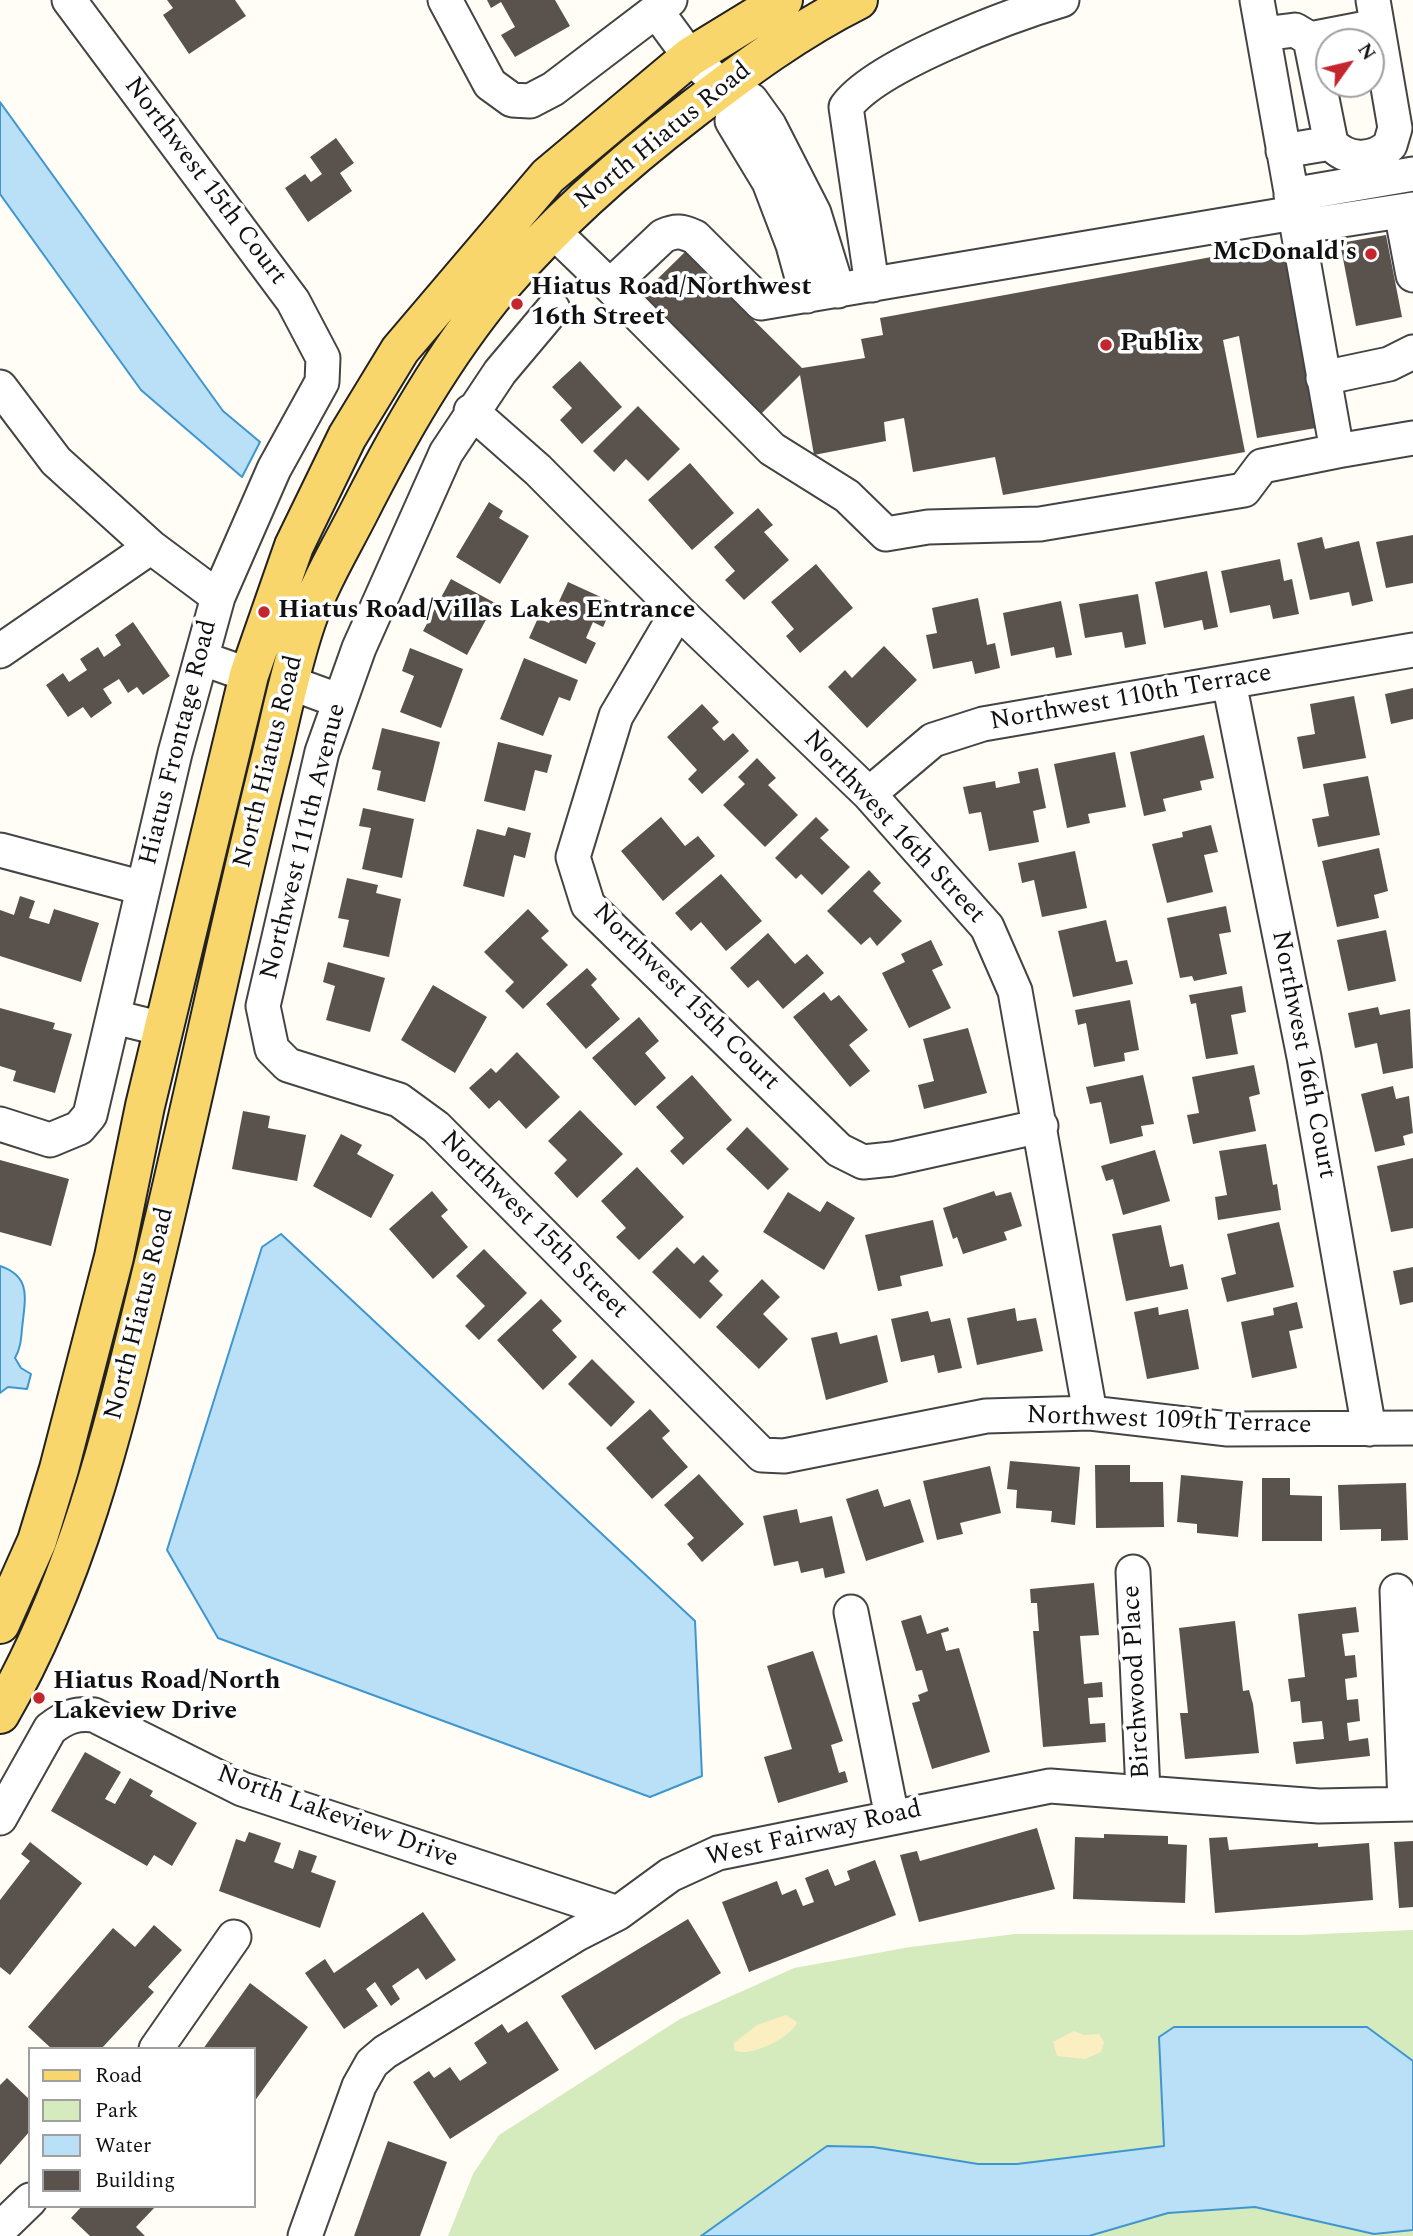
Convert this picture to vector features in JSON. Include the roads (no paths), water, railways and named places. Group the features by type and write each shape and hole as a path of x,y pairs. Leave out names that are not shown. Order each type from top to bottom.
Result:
{"main road":[{"name":"North Hiatus Road","path":"0,1624 37,1541 59,1469 114,1257 163,1029 249,675 294,546 347,436 400,350 548,176 690,57 783,0"},
{"name":"North Hiatus Road","path":"0,1714 22,1677 72,1563 114,1426 186,1135 249,838 307,618 377,475 419,404 499,288 553,231 636,153 721,86 825,16 858,0"},
{"path":"249,675 288,682"}],"street":[{"name":"Northwest 15th Court","path":"69,0 293,301 324,358 324,372"},
{"path":"445,0 490,84 512,100 530,101 553,89 663,6 690,57 721,86 751,100 769,125 814,214 822,293"},
{"path":"872,285 845,114 851,101 886,75 940,47 1062,0"},
{"path":"1256,0 1337,451"},
{"path":"1263,34 1295,30 1310,39 1331,143 1344,155 1360,158 1387,149 1395,128 1375,13 1310,39"},
{"path":"1283,150 1331,143"},
{"path":"610,286 663,236 684,231 695,237 761,303 1294,212 1413,174"},
{"path":"1294,212 1407,210 1413,275"},
{"path":"553,231 772,449 846,496 886,534 928,527 1040,524 1244,490 1262,466 1413,438"},
{"name":"Northwest 111th Avenue","path":"272,1048 263,1006 322,752 359,648 446,453 471,411 554,309"},
{"path":"1323,378 1389,364 1413,352"},
{"name":"Hiatus Frontage Road","path":"0,1124 50,1140 79,1128 90,1115 96,1099 143,888 218,597 269,481 316,393 324,372"},
{"path":"0,387 56,461 152,547 218,597"},
{"name":"Northwest 16th Street","path":"471,411 538,470 678,611 869,794 987,927 1016,992 1090,1413"},
{"path":"0,651 152,547"},
{"name":"Northwest 15th Court","path":"678,611 616,716 573,857 578,881 588,905 839,1150 863,1162 1041,1126"},
{"name":"Northwest 110th Terrace","path":"869,794 933,740 983,724 1413,650"},
{"path":"201,658 249,675"},
{"path":"288,682 340,701"},
{"name":"Northwest 16th Court","path":"1228,682 1304,1057 1369,1429"},
{"path":"0,850 143,888"},
{"path":"114,1017 163,1029"},
{"name":"Northwest 15th Street","path":"272,1048 288,1065 399,1100 436,1128 762,1455"},
{"name":"Northwest 109th Terrace","path":"762,1455 784,1457 986,1416 1090,1413 1228,1429 1413,1428"},
{"name":"Birchwood Place","path":"1133,1572 1143,1792"},
{"path":"1397,1591 1409,1804"},
{"path":"851,1612 891,1817"},
{"name":"North Lakeview Drive","path":"11,1769 62,1719 79,1713 94,1716 242,1789 618,1913"},
{"path":"0,1818 11,1769"},
{"name":"West Fairway Road","path":"306,2236 359,2086 372,2063 385,2052 528,1963 618,1913 670,1875 718,1853 1050,1786 1319,1806 1409,1804"},
{"path":"157,2047 234,1937"},
{"path":"0,2229 28,2202"}],"water":[{"path":"0,102 223,411 260,442 242,477 141,390 0,194"},
{"path":"281,1234 695,1621 702,1776 650,1797 218,1638 167,1550 262,1247"},
{"path":"0,1266 16,1275 24,1287 21,1340 15,1358 21,1368 31,1374 27,1389 8,1387 0,1393"},
{"path":"1174,2027 1367,2027 1413,2061 1413,2230 1374,2234 1255,2207 1168,2213 1089,2236 701,2236 827,2146 873,2147 978,2164 1017,2164 1164,2146 1159,2037"}],"place":[{"name":"McDonald's","path":"1371,254"},
{"name":"Hiatus Road/Northwest 16th Street","path":"517,304"},
{"name":"Publix","path":"1106,345"},
{"name":"Hiatus Road/Villas Lakes Entrance","path":"264,612"},
{"name":"Hiatus Road/North Lakeview Drive","path":"39,1698"}]}
